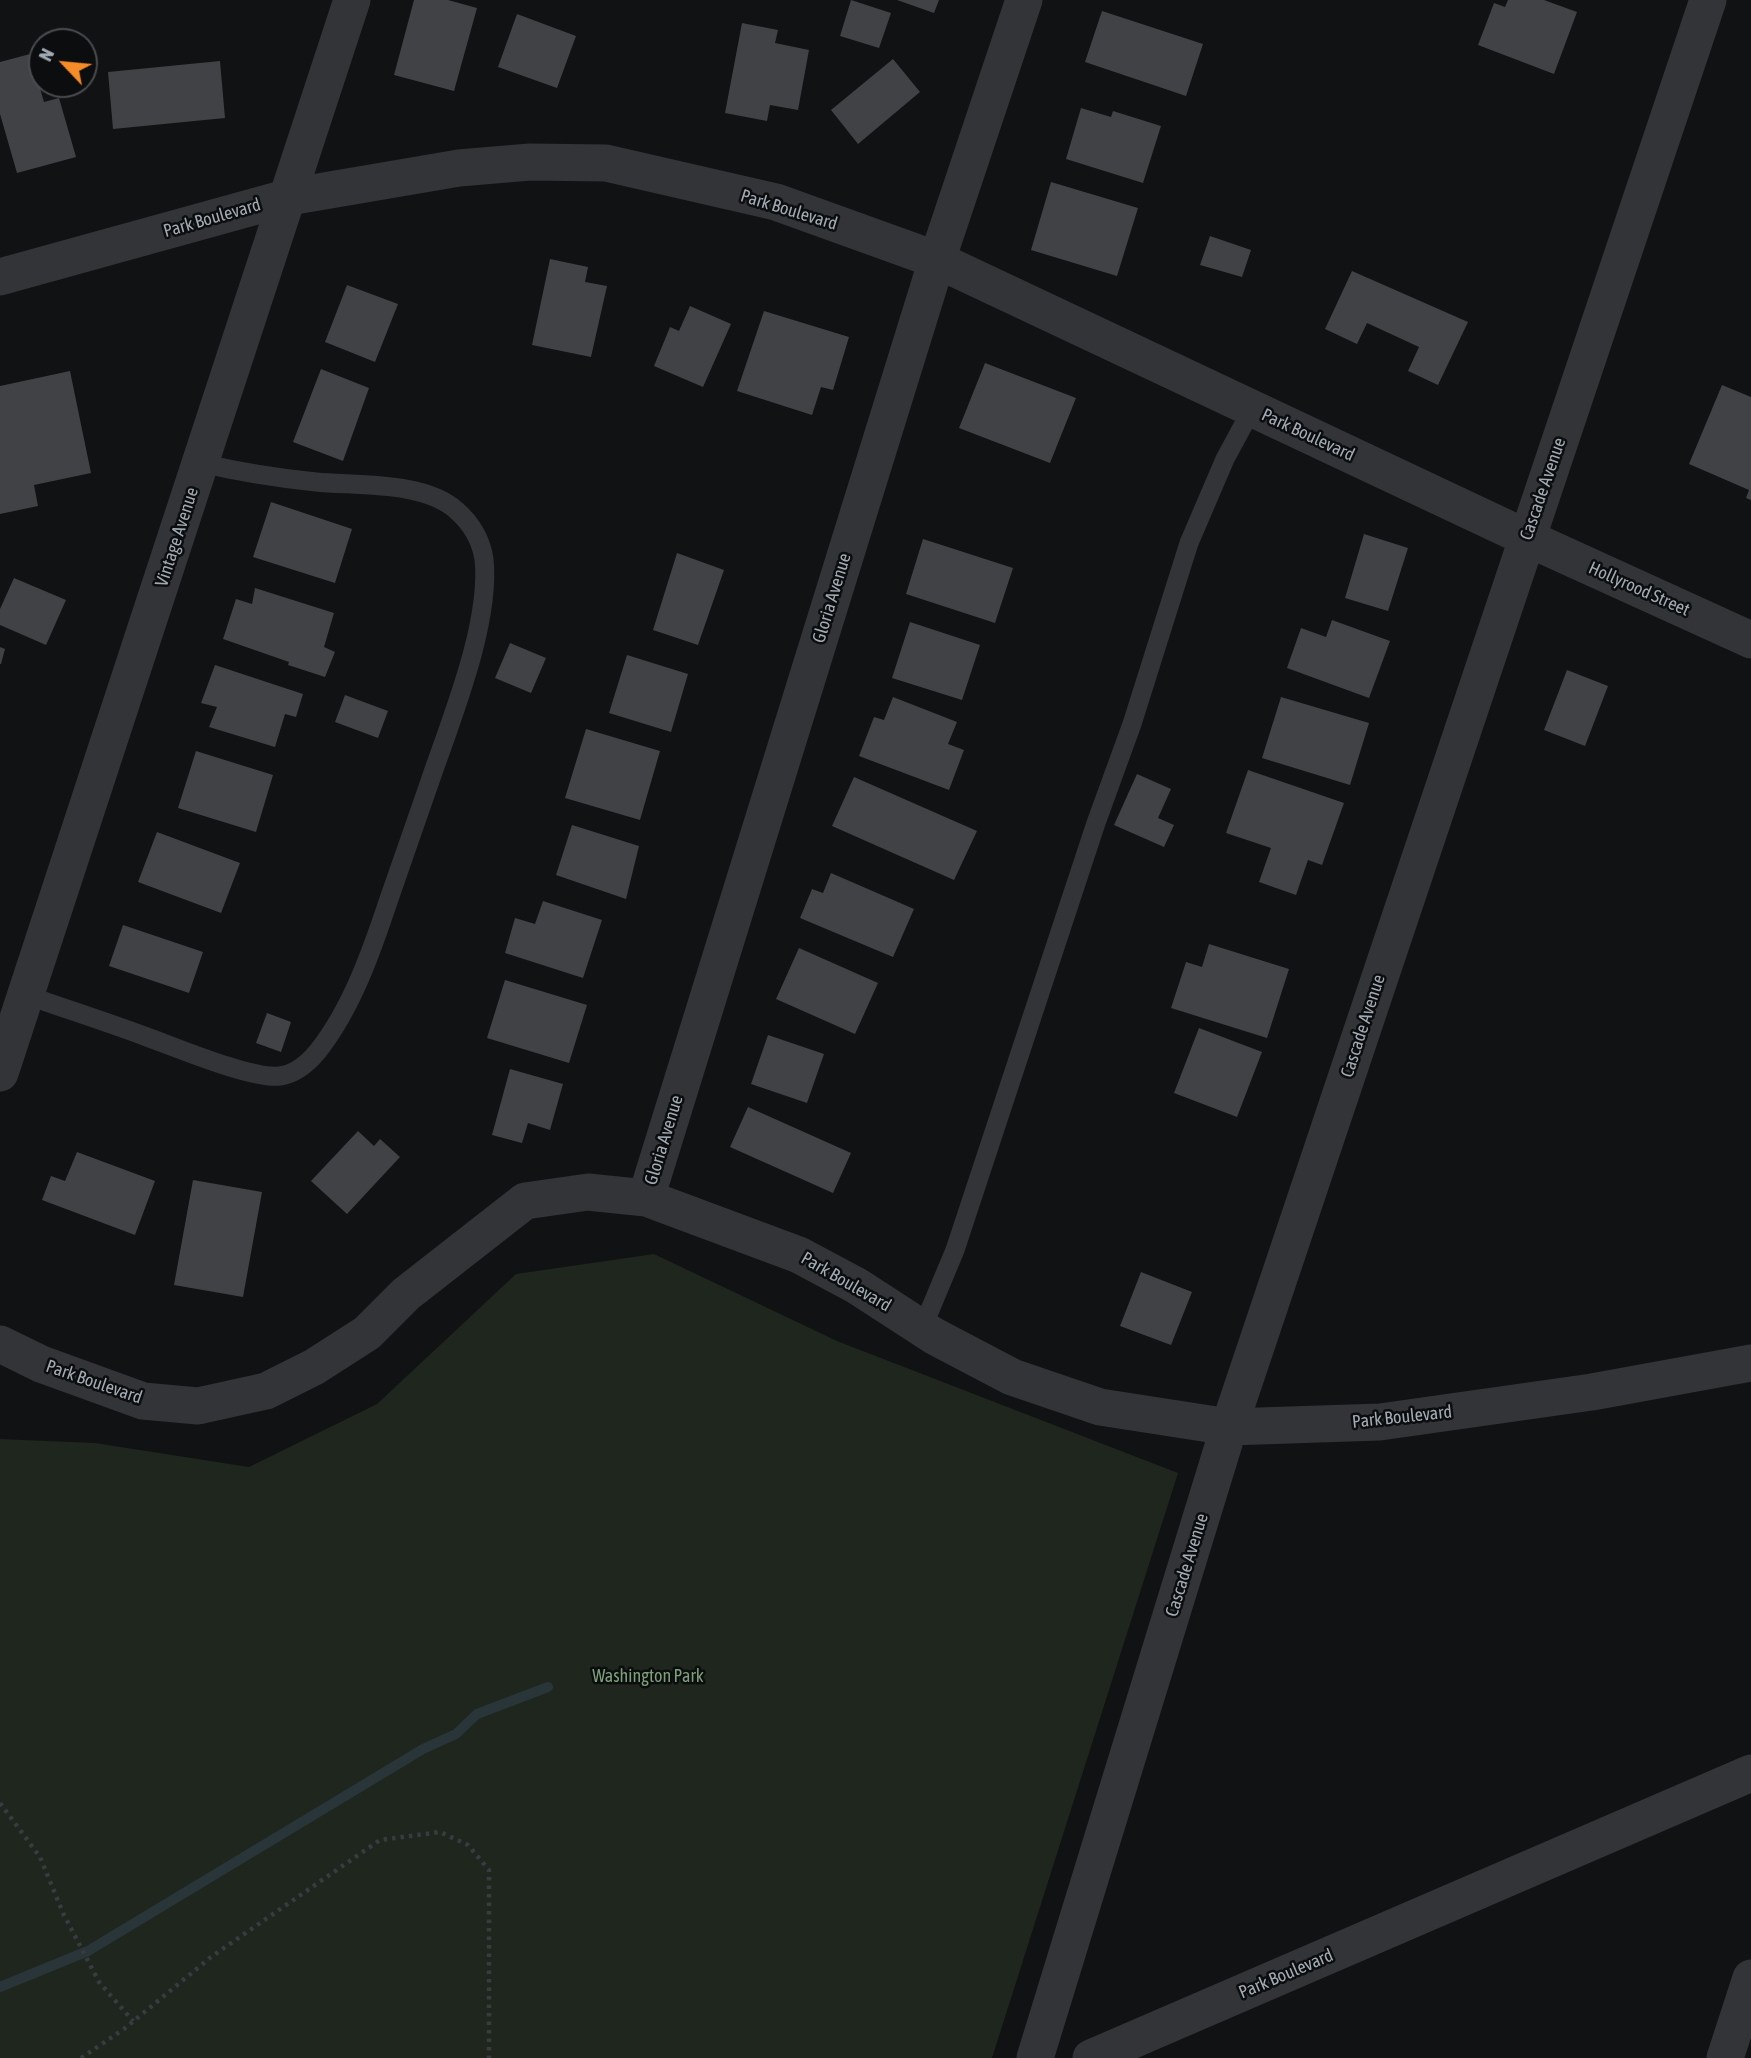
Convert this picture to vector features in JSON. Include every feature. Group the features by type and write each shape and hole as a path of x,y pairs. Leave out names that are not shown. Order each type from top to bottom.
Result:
{"street":[{"name":"Vintage Avenue","path":"0,1073 352,0"},
{"name":"Gloria Avenue","path":"646,1198 937,260 1024,0"},
{"name":"Cascade Avenue","path":"1035,2058 1229,1427 1708,0"},
{"name":"Park Boulevard","path":"0,277 289,197 459,168 530,162 606,163 776,202 937,260 1527,538"},
{"name":"Hollyrood Street","path":"1527,538 1751,640"},
{"name":"Park Boulevard","path":"0,1344 41,1364 143,1401 198,1406 266,1391 314,1367 367,1334 406,1294 524,1200 588,1192 646,1198 799,1255 857,1286 922,1329 1012,1377 1100,1407 1229,1427 1380,1422 1592,1392 1751,1363"},
{"name":"Park Boulevard","path":"1091,2058 1751,1773"},
{"path":"1726,2058 1751,1978"}],"lane":[{"path":"922,1329 956,1250 1096,823 1132,724 1189,543 1225,459 1252,409"},
{"path":"26,995 221,1064 259,1074 280,1077 309,1061 320,1049 367,964 469,664 483,602 484,560 479,539 454,508 424,494 374,485 315,482 201,463"}],"path":[{"path":"0,1803 40,1857 72,1930 99,1982 133,2021"},
{"path":"81,2058 133,2021 211,1957 380,1840 440,1832 468,1845 489,1870 489,2058"}],"green space":[{"name":"Washington Park","path":"654,1254 837,1341 1178,1473 992,2058 0,2058 0,1439 95,1443 249,1467 377,1404 516,1274"}],"building":[{"path":"414,0 448,0 477,8 454,91 394,75"},
{"path":"851,0 891,13 879,48 840,36"},
{"path":"897,0 939,0 934,13"},
{"path":"1508,0 1544,0 1577,12 1554,74 1478,45 1494,3 1505,7"},
{"path":"1102,11 1203,44 1186,96 1085,62"},
{"path":"517,14 576,36 557,88 498,67"},
{"path":"742,23 778,30 775,43 809,50 798,110 770,105 767,121 725,113"},
{"path":"28,55 28,98 43,98 44,102 59,98 76,157 17,173 0,114 0,62"},
{"path":"893,59 920,92 858,144 831,110"},
{"path":"220,61 225,118 113,129 108,72"},
{"path":"1081,108 1111,117 1113,111 1161,126 1143,183 1066,159"},
{"path":"1051,182 1138,208 1117,276 1031,250"},
{"path":"1210,236 1251,250 1242,277 1200,265"},
{"path":"550,259 588,267 585,282 607,286 591,357 532,345"},
{"path":"1352,271 1468,322 1438,385 1408,371 1419,347 1367,323 1357,344 1325,329"},
{"path":"347,285 398,304 375,362 325,342"},
{"path":"690,306 731,324 703,387 654,366 670,327 679,331"},
{"path":"764,311 849,337 833,390 821,387 812,415 737,391"},
{"path":"985,363 1076,398 1050,463 959,428"},
{"path":"321,369 369,388 343,461 293,442"},
{"path":"70,371 91,473 34,485 38,506 0,514 0,386"},
{"path":"1722,385 1751,397 1751,500 1746,498 1749,490 1689,464"},
{"path":"271,502 352,529 335,583 253,557"},
{"path":"1364,534 1408,548 1388,611 1345,598"},
{"path":"923,539 1013,568 995,623 906,594"},
{"path":"677,553 724,570 698,645 653,630"},
{"path":"14,578 66,600 46,645 0,625 0,609"},
{"path":"255,588 334,613 324,647 335,652 325,677 223,639 236,599 252,604"},
{"path":"1332,620 1390,641 1369,698 1287,668 1301,628 1326,637"},
{"path":"910,622 980,645 962,700 892,678"},
{"path":"510,643 546,658 531,693 495,678"},
{"path":"0,647 5,649 1,664 0,664"},
{"path":"627,655 688,674 671,732 609,713"},
{"path":"215,665 303,694 296,717 285,714 275,747 209,727 217,707 201,703"},
{"path":"1567,670 1608,686 1585,746 1544,730"},
{"path":"345,695 388,711 378,738 335,722"},
{"path":"893,697 957,722 948,744 964,750 949,790 859,756 874,717 884,720"},
{"path":"1281,697 1369,723 1350,785 1262,758"},
{"path":"586,729 660,751 640,820 565,798"},
{"path":"196,751 273,775 256,832 178,808"},
{"path":"1248,770 1344,803 1322,865 1308,860 1296,895 1259,882 1271,848 1226,833"},
{"path":"1137,774 1171,789 1158,818 1174,825 1164,847 1114,825"},
{"path":"854,777 977,831 954,880 832,826"},
{"path":"572,825 639,846 626,899 556,875"},
{"path":"157,832 240,863 221,913 138,882"},
{"path":"831,873 914,909 893,957 800,918 812,889 823,893"},
{"path":"543,901 602,920 583,978 505,953 515,918 535,924"},
{"path":"123,925 203,952 189,993 109,966"},
{"path":"1209,944 1289,969 1267,1038 1171,1008 1186,962 1202,967"},
{"path":"799,948 878,983 855,1034 776,999"},
{"path":"505,980 587,1005 569,1063 487,1038"},
{"path":"267,1013 291,1022 281,1052 256,1043"},
{"path":"1199,1028 1262,1052 1237,1117 1174,1093"},
{"path":"768,1035 824,1054 807,1103 751,1084"},
{"path":"510,1069 563,1084 550,1130 528,1123 522,1143 492,1135"},
{"path":"748,1107 851,1153 833,1193 730,1147"},
{"path":"358,1131 374,1146 380,1139 400,1157 347,1214 311,1181"},
{"path":"77,1152 155,1181 135,1235 42,1200 51,1176 65,1181"},
{"path":"193,1180 262,1192 243,1297 174,1285"},
{"path":"1141,1272 1192,1292 1171,1345 1120,1326"}],"waterway":[{"path":"0,1987 88,1951 423,1749 456,1734 477,1714 548,1687"}]}
